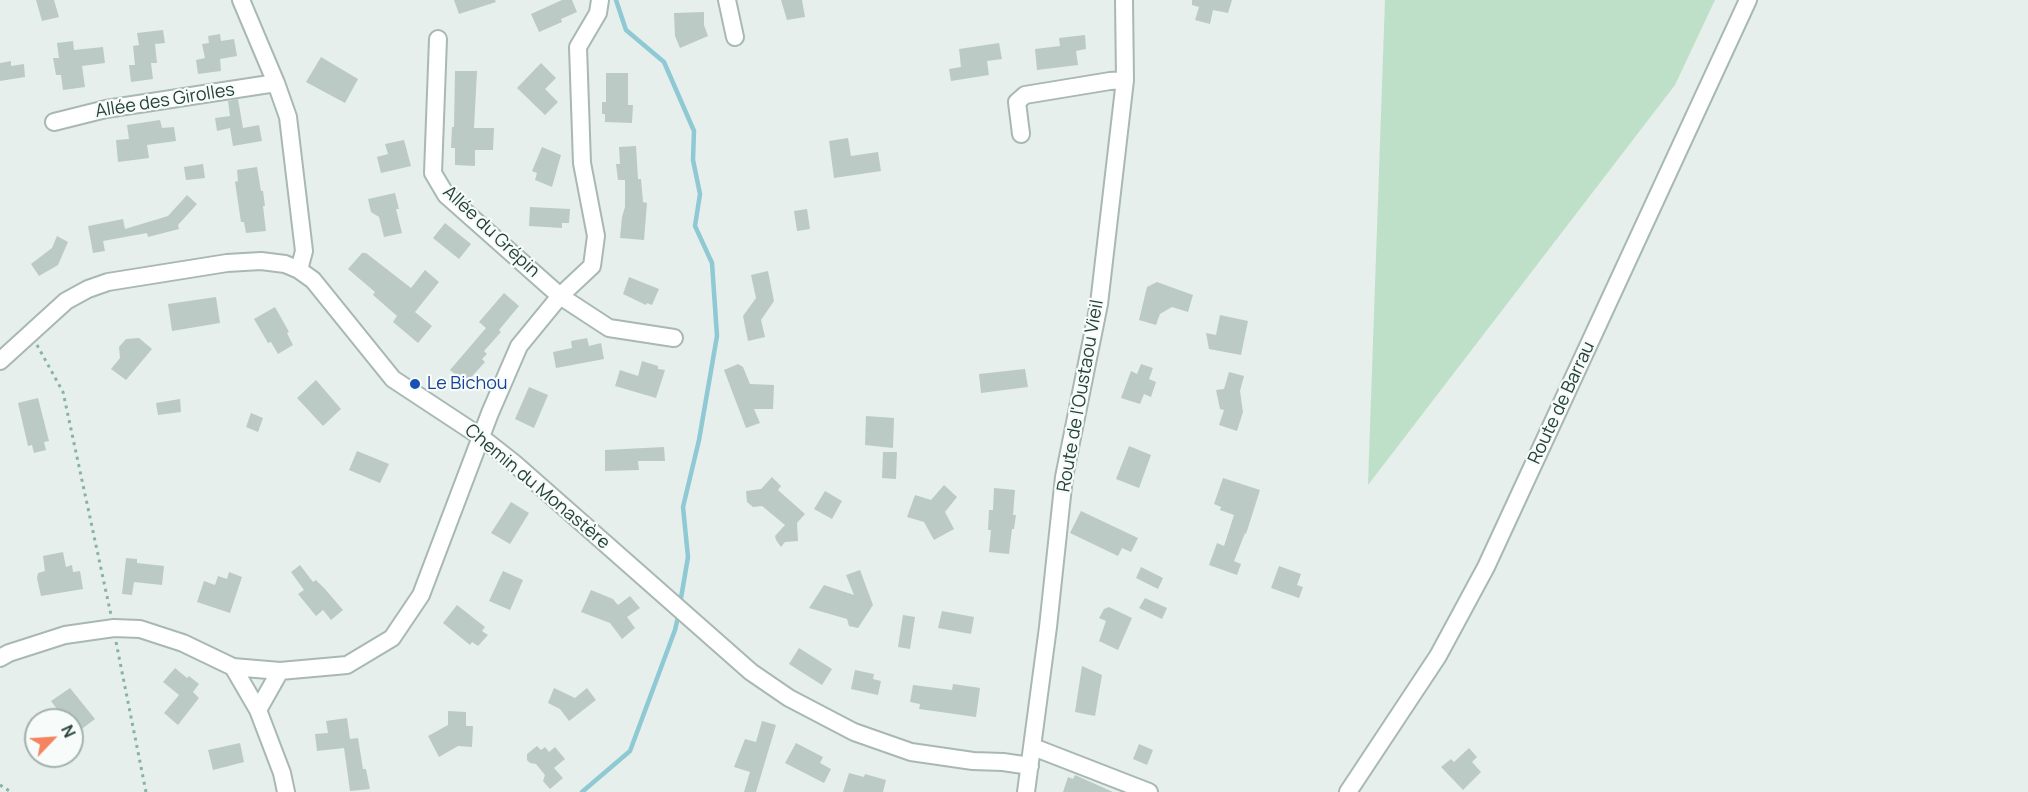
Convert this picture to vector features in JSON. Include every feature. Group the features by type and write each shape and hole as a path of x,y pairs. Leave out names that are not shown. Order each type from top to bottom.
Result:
{"street":[{"path":"241,0 288,117 304,251 299,270"},
{"path":"0,657 65,635 114,628 140,629 183,643 233,667 280,671 347,665 392,638 421,595 481,437 519,346 560,296 592,266 596,236 582,163 578,47 598,13 600,0"},
{"path":"727,0 735,37"},
{"name":"Route de l'Oustaou Vieil","path":"1026,792 1064,477 1099,304 1125,80 1124,0"},
{"name":"Route de Barrau","path":"1348,792 1438,656 1486,567 1748,0"},
{"name":"Allée du Grépin","path":"438,39 433,173 446,195 560,296 609,328 674,338"},
{"path":"1021,134 1017,102 1025,95 1125,80"},
{"name":"Allée des Girolles","path":"54,122 106,109 276,83"},
{"name":"Chemin du Monastère","path":"0,361 66,301 88,289 108,282 227,263 261,261 285,264 313,280 393,379 481,437 514,463 751,672 789,698 854,732 911,752 1030,766"},
{"path":"233,667 258,710 282,773 286,792"},
{"path":"258,710 280,671"},
{"path":"1033,747 1149,792"}],"path":[{"path":"30,333 63,392 114,628 146,792"},
{"path":"0,785 11,792"}],"green space":[{"path":"1385,0 1715,0 1675,85 1368,485"}],"building":[{"path":"36,0 54,0 59,17 42,21"},
{"path":"454,0 495,0 496,2 459,14"},
{"path":"562,0 572,0 577,12 561,19 562,22 539,32 531,14"},
{"path":"781,0 802,0 805,17 787,20"},
{"path":"1192,0 1232,0 1228,13 1213,10 1210,24 1195,20 1199,7 1192,5"},
{"path":"704,12 704,25 708,36 680,48 675,36 674,13"},
{"path":"163,30 165,43 155,44 157,63 151,63 153,79 131,82 129,65 135,65 133,46 139,45 137,33"},
{"path":"220,34 221,41 234,39 237,56 220,59 221,71 198,74 196,60 205,58 202,44 209,43 208,36"},
{"path":"1085,35 1086,49 1076,51 1078,65 1037,70 1035,49 1060,46 1059,38"},
{"path":"73,41 74,50 103,47 105,63 82,66 85,87 63,90 61,75 56,75 53,58 59,58 57,43"},
{"path":"999,43 1002,59 987,61 989,75 951,81 949,69 961,67 959,49"},
{"path":"321,57 358,79 345,103 306,82"},
{"path":"11,61 11,66 24,64 25,77 0,81 0,63"},
{"path":"541,63 556,78 545,89 558,102 545,115 517,88"},
{"path":"455,71 477,71 474,128 494,128 493,150 475,150 475,166 455,165 455,148 451,148 452,127 454,127"},
{"path":"606,73 628,73 628,105 633,105 632,123 605,122 602,102 606,102"},
{"path":"238,99 243,128 259,125 262,141 233,146 230,128 217,131 215,118 230,116 228,101"},
{"path":"160,120 162,128 174,127 176,141 147,145 149,158 118,162 116,140 129,139 127,125"},
{"path":"848,138 851,156 878,152 881,171 834,178 829,141"},
{"path":"404,140 411,166 381,173 377,157 388,154 385,144"},
{"path":"636,146 638,179 641,179 643,202 647,203 644,240 620,238 625,207 625,180 618,180 616,164 620,164 619,147"},
{"path":"542,147 561,155 552,187 535,180 537,173 532,171"},
{"path":"203,164 205,178 186,180 184,167"},
{"path":"257,167 261,191 263,191 266,231 246,233 244,222 241,222 235,182 238,181 237,170"},
{"path":"395,193 402,233 384,237 379,217 371,212 368,199"},
{"path":"187,195 197,204 178,225 179,229 148,237 147,233 103,241 105,251 93,253 88,226 123,219 125,229 168,216"},
{"path":"530,207 570,209 569,223 562,223 562,228 529,226"},
{"path":"807,209 810,229 797,231 794,211"},
{"path":"445,223 471,244 459,259 433,238"},
{"path":"57,236 68,242 58,265 39,276 31,264 52,248"},
{"path":"362,253 366,253 411,288 425,270 439,282 415,312 432,326 418,343 393,322 397,316 373,295 375,292 348,269"},
{"path":"768,271 774,301 761,320 765,337 748,341 743,316 756,298 751,275"},
{"path":"629,277 659,289 652,305 647,303 646,305 623,294"},
{"path":"1157,282 1193,295 1188,312 1172,307 1160,314 1156,325 1139,320 1147,287"},
{"path":"504,293 519,306 484,351 487,354 482,359 485,362 466,383 450,370 486,328 479,322"},
{"path":"216,297 220,323 172,331 168,304"},
{"path":"275,307 289,332 287,333 293,345 278,354 271,342 268,343 254,319"},
{"path":"1220,315 1248,321 1241,355 1209,349 1206,333 1216,335"},
{"path":"139,338 152,349 126,380 111,369 120,358 119,347 126,339"},
{"path":"587,338 589,346 601,343 604,359 556,368 553,352 572,348 571,341"},
{"path":"642,361 665,370 656,398 615,386 620,370 638,376"},
{"path":"738,364 743,367 750,384 774,385 773,409 754,409 760,423 746,428 724,370"},
{"path":"1141,364 1153,368 1149,379 1156,382 1151,397 1144,394 1140,404 1121,398 1131,371 1137,374"},
{"path":"1025,369 1028,387 981,393 979,374"},
{"path":"1229,372 1244,376 1240,391 1243,412 1237,431 1219,425 1224,410 1220,409 1216,390 1224,389"},
{"path":"316,380 341,409 323,426 297,398"},
{"path":"529,387 548,395 534,428 515,419"},
{"path":"38,398 49,441 44,442 46,450 34,453 32,445 28,446 18,403"},
{"path":"180,399 181,412 158,415 156,403"},
{"path":"251,413 263,418 258,432 246,427"},
{"path":"866,416 894,418 893,448 865,445"},
{"path":"1129,446 1151,455 1139,488 1116,479"},
{"path":"664,447 665,461 638,461 639,470 605,471 605,450"},
{"path":"357,451 389,464 380,483 349,470"},
{"path":"883,452 897,452 896,479 882,478"},
{"path":"772,477 781,486 778,490 805,514 797,523 798,541 785,542 781,547 775,536 785,525 762,506 753,507 747,502 746,491 761,489"},
{"path":"1223,478 1260,490 1246,534 1234,561 1241,564 1237,575 1209,565 1217,543 1224,546 1234,515 1220,510 1221,507 1214,504"},
{"path":"944,485 957,497 945,512 954,529 934,540 924,522 907,517 915,495 931,500"},
{"path":"994,488 1015,490 1013,515 1016,515 1009,554 989,552 991,530 988,530 989,510 993,510"},
{"path":"825,491 842,501 832,519 814,509"},
{"path":"511,502 529,513 510,544 491,533"},
{"path":"1081,511 1138,538 1131,552 1122,548 1118,556 1070,533"},
{"path":"63,552 66,567 72,565 73,572 80,571 83,589 41,596 37,578 38,573 45,571 43,556"},
{"path":"126,558 137,559 137,563 164,566 162,585 134,582 132,595 122,594"},
{"path":"300,565 313,582 316,580 343,610 331,620 323,610 316,616 298,594 304,590 291,572"},
{"path":"1279,566 1301,574 1297,585 1303,587 1299,598 1271,588"},
{"path":"1141,567 1163,578 1158,589 1136,578"},
{"path":"860,570 873,605 858,628 849,626 847,619 809,608 824,585 854,595 846,575"},
{"path":"503,571 523,580 510,610 489,601"},
{"path":"229,572 242,577 230,613 197,602 204,581 215,585 218,576 227,579"},
{"path":"591,590 613,599 618,605 630,596 640,608 627,617 635,628 622,639 610,623 581,612"},
{"path":"1145,598 1167,608 1162,619 1139,608"},
{"path":"457,605 485,627 482,631 488,635 478,646 472,642 470,645 443,623"},
{"path":"1109,607 1132,618 1118,650 1099,641 1106,621 1099,618 1104,609"},
{"path":"942,611 974,617 971,634 938,628"},
{"path":"903,615 915,617 910,649 898,647"},
{"path":"799,648 832,669 822,685 789,664"},
{"path":"1082,666 1102,675 1095,716 1075,712"},
{"path":"175,668 199,684 193,692 199,698 178,725 164,713 179,695 163,682"},
{"path":"855,670 874,674 873,679 881,681 878,695 851,689"},
{"path":"953,684 980,688 976,717 919,709 920,704 910,702 913,685 952,690"},
{"path":"70,688 95,719 84,727 84,708 56,708 51,701"},
{"path":"554,688 575,698 587,688 596,700 569,721 560,709 548,703"},
{"path":"448,711 466,712 466,726 473,726 472,747 458,746 439,757 428,736 448,725"},
{"path":"347,718 350,739 358,738 363,769 366,769 370,789 350,791 344,748 317,751 315,734 328,733 326,721"},
{"path":"762,721 776,725 756,792 744,792 750,772 734,767 745,739 756,742"},
{"path":"240,743 244,762 213,770 208,750"},
{"path":"796,743 823,757 820,763 831,769 824,783 785,763"},
{"path":"1139,744 1153,750 1147,765 1133,759"},
{"path":"537,746 541,750 545,747 549,752 555,747 565,759 554,768 563,778 550,789 543,781 545,775 536,764 527,760 527,754"},
{"path":"1469,748 1477,757 1472,762 1481,772 1463,790 1441,767 1451,759 1454,762"},
{"path":"849,773 864,777 865,774 886,780 883,792 843,792"},
{"path":"1075,775 1113,792 1063,792 1068,777 1073,779"}],"waterway":[{"path":"616,0 626,30 664,62 694,131 693,160 700,194 695,226 712,263 717,336 699,440 683,507 688,557 680,604"},
{"path":"582,792 630,751 678,617"}],"place":[{"name":"Le Bichou","path":"415,384"}]}
